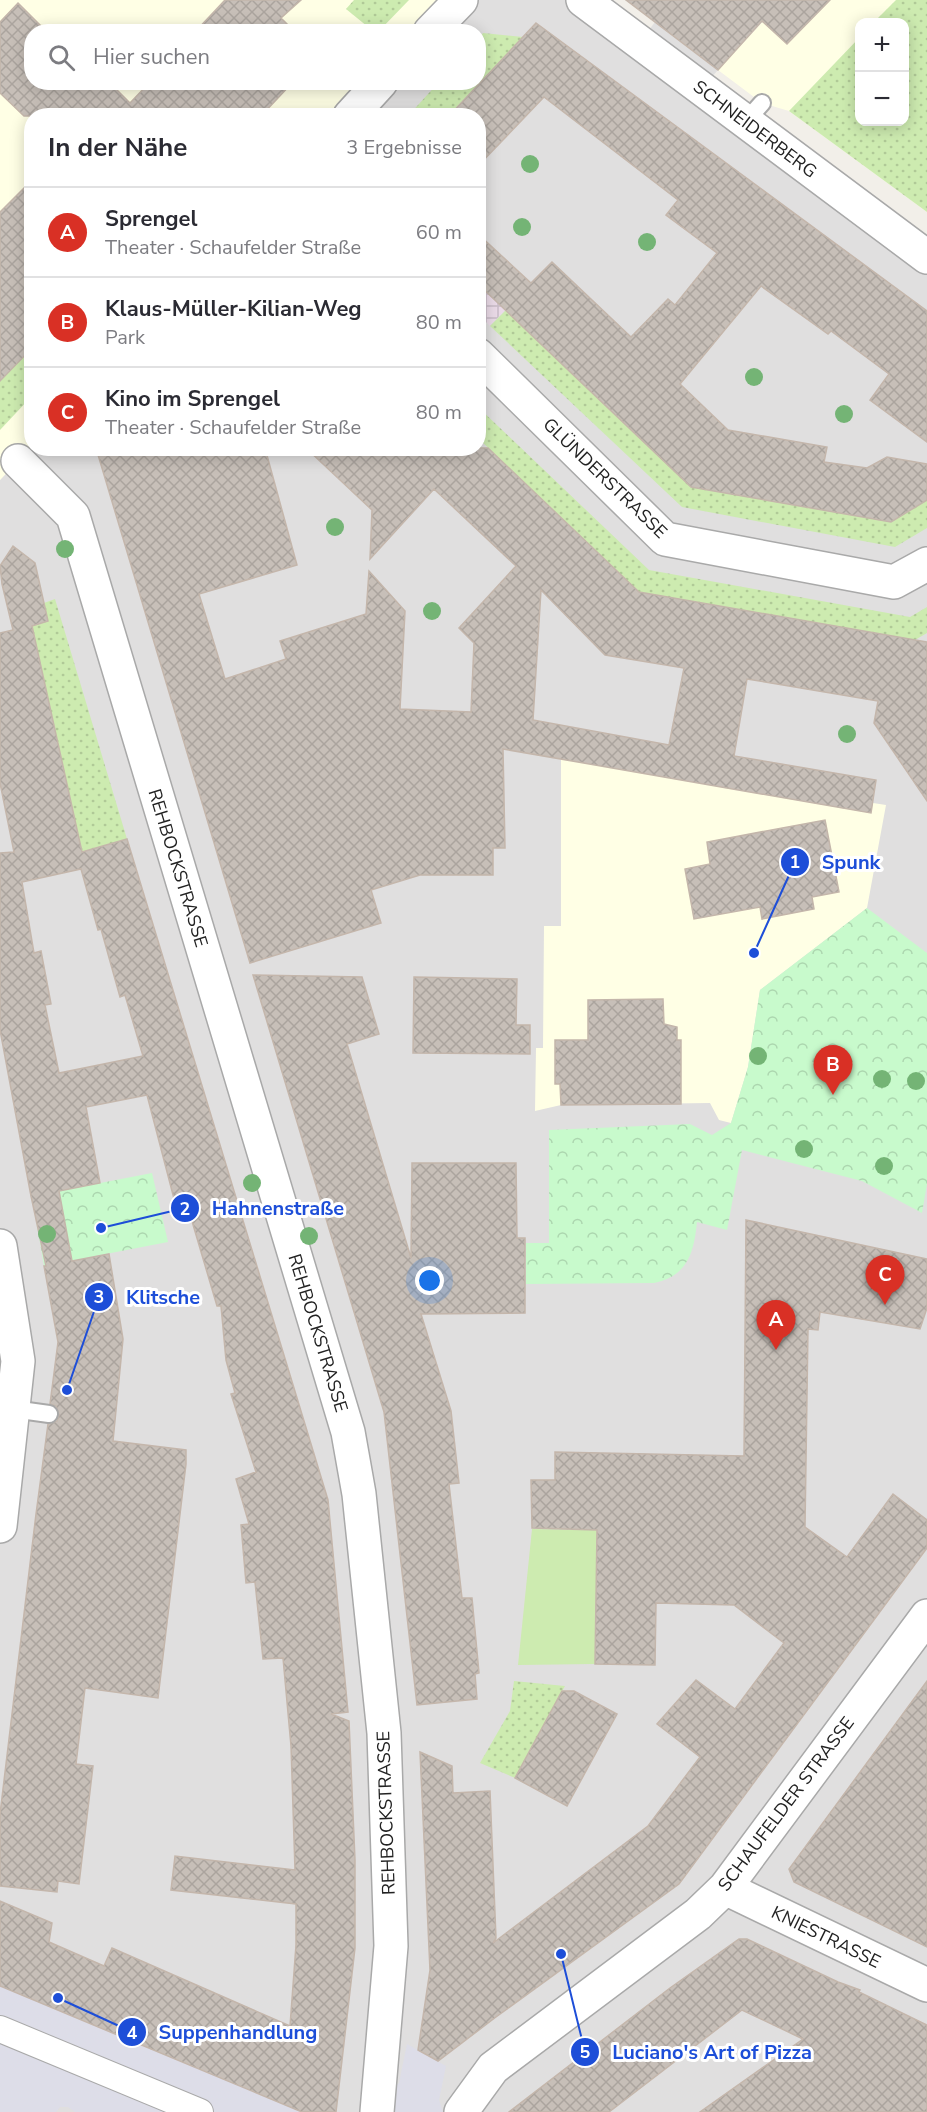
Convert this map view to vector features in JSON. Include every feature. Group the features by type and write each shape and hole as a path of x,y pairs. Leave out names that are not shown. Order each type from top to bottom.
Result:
{"street":[{"path":"438,24 461,0"},
{"name":"SCHNEIDERBERG","path":"583,0 754,112 927,257"},
{"path":"357,108 374,90"},
{"name":"GLÜNDERSTRASSE","path":"486,363 665,540 894,582 927,564"},
{"name":"REHBOCKSTRASSE","path":"16,463 73,516 348,1432 359,1494 384,1733 391,1946 377,2112"},
{"path":"0,1246 18,1361 0,1526"},
{"name":"SCHAUFELDER STRASSE","path":"460,2112 494,2068 698,1914 725,1888 927,1616"},
{"name":"KNIESTRASSE","path":"725,1888 927,1985"},
{"path":"0,2029 200,2112"}],"lane":[{"path":"13,1409 49,1414"}],"shaded area":[{"path":"0,0 461,0 437,24 24,24 24,90 374,90 357,108 24,108 24,454 0,480"},
{"path":"461,0 583,0 640,42 655,22 718,70 702,88 927,257 927,2112 0,2112 0,480 24,454 486,456 486,108 357,108 374,90 486,90 486,24 437,24"},
{"path":"783,0 927,0 927,212 789,111 762,103 718,70"},
{"path":"486,241 531,283 490,326 486,322"},
{"path":"561,759 871,813 873,803 886,805 867,908 760,990 748,1067 731,1123 719,1120 710,1103 561,1105 535,1111 536,1048 543,1048 544,926 561,926"},
{"path":"0,1986 302,2112 75,2112 68,2107 60,2107 56,2112 0,2112"},
{"path":"407,2044 446,2066 439,2100 443,2112 394,2112 389,2104 388,2092 399,2083"}],"green space":[{"path":"354,0 409,0 386,24 364,24 346,9"},
{"path":"896,0 927,0 927,212 789,111 855,42 855,126 909,126 909,18 878,18"},
{"path":"486,33 523,37 486,76"},
{"path":"432,90 473,90 456,108 415,108"},
{"path":"506,310 691,487 891,522 927,500 927,528 895,547 682,507 490,326"},
{"path":"24,355 24,404 0,430 0,381"},
{"path":"486,415 649,570 910,617 927,607 927,633 915,640 639,593 486,446"},
{"path":"55,599 127,839 82,852 32,626 48,621 44,603"},
{"path":"867,908 927,953 927,1184 922,1213 862,1181 742,1150 727,1230 697,1222 691,1253 682,1269 675,1275 654,1283 526,1284 526,1243 549,1243 549,1130 690,1124 712,1135 731,1123 748,1067 760,990"},
{"path":"152,1173 168,1242 44,1266 35,1214 62,1209 59,1191"},
{"path":"532,1529 597,1530 595,1664 518,1665"},
{"path":"514,1681 565,1686 515,1778 480,1763 510,1711"}],"building":[{"path":"225,0 301,0 281,18 287,24 202,24"},
{"path":"626,0 830,0 787,44 762,21 718,70"},
{"path":"18,3 39,24 24,24 24,90 117,90 130,103 142,90 285,90 269,108 24,108 24,116 0,93 0,22"},
{"path":"536,23 927,311 927,442 870,400 889,374 831,331 828,334 761,286 680,384 728,430 827,447 824,462 867,468 887,457 927,464 927,500 891,522 691,487 486,292 486,241 531,283 552,262 631,337 668,299 675,305 717,253 666,215 678,200 544,97 486,158 486,108 456,108 473,90 486,90 486,76"},
{"path":"24,188 24,356 0,381 0,212"},
{"path":"486,448 488,448 639,592 927,642 927,801 874,723 878,701 747,679 734,756 876,780 871,813 503,749 505,848 493,848 493,875 420,875 371,890 381,923 250,963 98,456 267,456 297,565 199,594 225,679 286,659 280,641 366,614 369,571 405,611 400,709 471,712 474,643 459,628 516,566 434,489 370,559 372,510 315,456 486,456","holes":["541,590 605,655 684,668 669,745 533,720"]},
{"path":"13,546 35,563 48,621 32,626 82,852 127,839 328,1500 348,1712 331,1714 349,1721 355,1860 355,1948 336,2112 302,2112 0,1986 0,1901 52,1923 49,1942 104,1966 112,1948 290,2026 296,1945 296,1904 171,1890 175,1856 295,1870 291,1746 283,1658 263,1659 255,1582 246,1583 241,1525 249,1524 236,1479 256,1472 231,1394 235,1393 226,1360 221,1306 217,1306 189,1211 178,1214 147,1095 86,1107 100,1183 59,1191 72,1261 109,1254 123,1339 113,1441 186,1450 158,1698 85,1688 76,1764 93,1766 79,1884 58,1881 57,1892 0,1886 0,1814 36,1514 48,1424 57,1421 59,1415 56,1406 50,1404 58,1342 44,1266 46,1266 0,1030 0,853 14,852 0,783 0,633 13,630 0,566","holes":["81,869 98,930 101,929 120,997 125,995 143,1056 59,1073 45,1005 51,1004 41,951 34,953 22,882"]},
{"path":"825,820 839,892 812,897 814,909 762,919 760,907 694,919 685,869 710,864 707,842"},
{"path":"253,975 362,977 379,1034 347,1044 411,1258 412,1163 516,1163 517,1238 525,1238 525,1313 421,1314 451,1411 459,1483 449,1484 462,1598 472,1598 479,1673 475,1674 477,1699 417,1705 384,1412"},
{"path":"414,977 517,979 516,1025 530,1025 530,1054 413,1053"},
{"path":"663,999 664,1024 677,1027 677,1040 681,1040 681,1104 561,1105 560,1084 555,1084 555,1040 588,1040 588,1000"},
{"path":"746,1220 927,1259 927,1308 920,1329 820,1312 818,1330 808,1329 805,1527 847,1557 893,1494 927,1520 927,1548 679,1884 438,2061 418,2050 430,1970 420,1752 452,1766 453,1793 490,1791 496,1938 493,1943 648,1826 700,1757 657,1724 696,1680 735,1709 784,1643 734,1605 656,1603 655,1665 595,1664 597,1530 532,1528 531,1480 555,1480 555,1452 744,1456"},
{"path":"927,1681 927,1947 794,1882 789,1869"},
{"path":"562,1691 574,1691 617,1714 567,1806 515,1778"},
{"path":"739,1939 747,1939 860,1990 859,1992 927,2025 927,2112 700,2112 803,2039 742,2010 609,2112 509,2112 670,1988"}],"place":[{"name":"Spunk","path":"754,953"},
{"name":"Klaus-Müller-Kilian-Weg","path":"833,1095"},
{"name":"Hahnenstraße","path":"101,1228"},
{"name":"Kino im Sprengel","path":"885,1305"},
{"name":"Sprengel","path":"776,1350"},
{"name":"Klitsche","path":"67,1390"},
{"name":"Luciano's Art of Pizza","path":"561,1954"},
{"name":"Suppenhandlung","path":"58,1998"}]}
